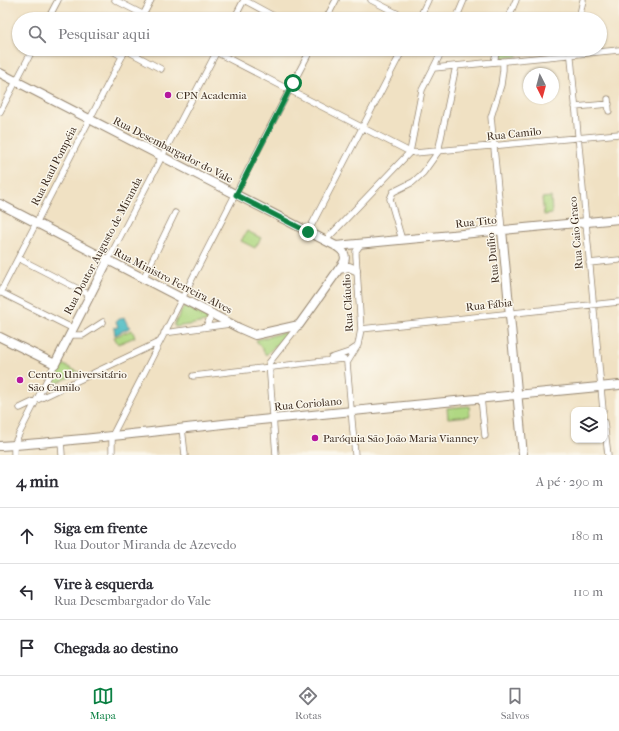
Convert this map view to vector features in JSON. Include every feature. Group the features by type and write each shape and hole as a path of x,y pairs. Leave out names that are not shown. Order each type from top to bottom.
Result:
{"street":[{"path":"52,12 58,0"},
{"path":"115,0 134,12"},
{"path":"145,12 151,0"},
{"path":"238,12 244,0 266,12"},
{"path":"330,12 336,0"},
{"path":"371,0 394,12"},
{"path":"422,12 428,0"},
{"path":"459,12 464,0"},
{"path":"511,12 516,0"},
{"path":"580,12 583,0"},
{"path":"607,50 619,50"},
{"path":"0,112 28,56"},
{"name":"Rua Raul Pompéia","path":"0,293 122,56"},
{"path":"139,56 161,68"},
{"name":"Rua Doutor Augusto de Miranda","path":"14,455 14,445 40,392 214,56"},
{"path":"226,56 410,152"},
{"path":"112,455 112,436 181,298 307,56"},
{"path":"308,232 399,56"},
{"path":"325,241 410,152 422,90 440,56"},
{"path":"494,62 495,56"},
{"path":"434,68 541,56"},
{"name":"Rua Caio Graco","path":"571,56 592,305 603,407"},
{"name":"Rua Duílio","path":"503,61 501,85 491,114 523,455"},
{"path":"402,240 390,203 391,195 423,173 438,152 456,66"},
{"name":"Rua Desembargador do Vale","path":"0,73 336,246"},
{"path":"575,107 609,105"},
{"name":"Rua Camilo","path":"410,152 438,152 619,134"},
{"name":"Rua Ministro Ferreira Alves","path":"0,204 251,334 258,335 299,325"},
{"path":"143,278 175,214"},
{"name":"Rua Tito","path":"336,246 619,219"},
{"name":"Rua Cláudio","path":"348,361 356,347 361,329 356,270 356,251 361,244"},
{"path":"276,455 269,363 299,325 345,260 343,251 336,246"},
{"path":"18,258 90,295"},
{"path":"589,263 619,260"},
{"path":"339,269 349,267 356,270"},
{"path":"0,293 83,335 85,332 103,322"},
{"name":"Rua Fábia","path":"361,329 619,302"},
{"path":"206,327 212,314"},
{"path":"164,333 230,324"},
{"path":"72,330 85,332"},
{"path":"0,337 55,364"},
{"path":"20,408 160,342"},
{"path":"325,361 350,352 356,347"},
{"path":"141,350 154,354"},
{"path":"193,376 342,359 348,361 347,364 355,455"},
{"name":"Rua Coriolano","path":"0,446 619,385"},
{"path":"40,392 50,394"},
{"path":"481,398 485,436"},
{"path":"182,428 185,455"},
{"path":"61,441 62,455"},
{"path":"607,443 608,455"}],"green space":[{"path":"499,56 518,57 499,58"},
{"path":"551,197 552,214 544,215 542,198"},
{"path":"247,231 261,238 255,248 241,241"},
{"path":"184,306 206,317 206,322 175,327 174,325"},
{"path":"132,330 135,337 118,344 114,337"},
{"path":"290,331 266,355 256,340"},
{"path":"62,364 80,373 52,385 51,384"},
{"path":"469,406 470,416 448,418 447,408"}],"water":[{"path":"124,317 128,326 131,327 115,335 114,328 118,327 116,321"}],"place":[{"name":"CPN Academia","path":"168,95"},
{"name":"Centro Universitário São Camilo","path":"20,380"},
{"name":"Paróquia São João Maria Vianney","path":"315,438"}],"route":[{"path":"293,83 236,195 308,232"}]}
